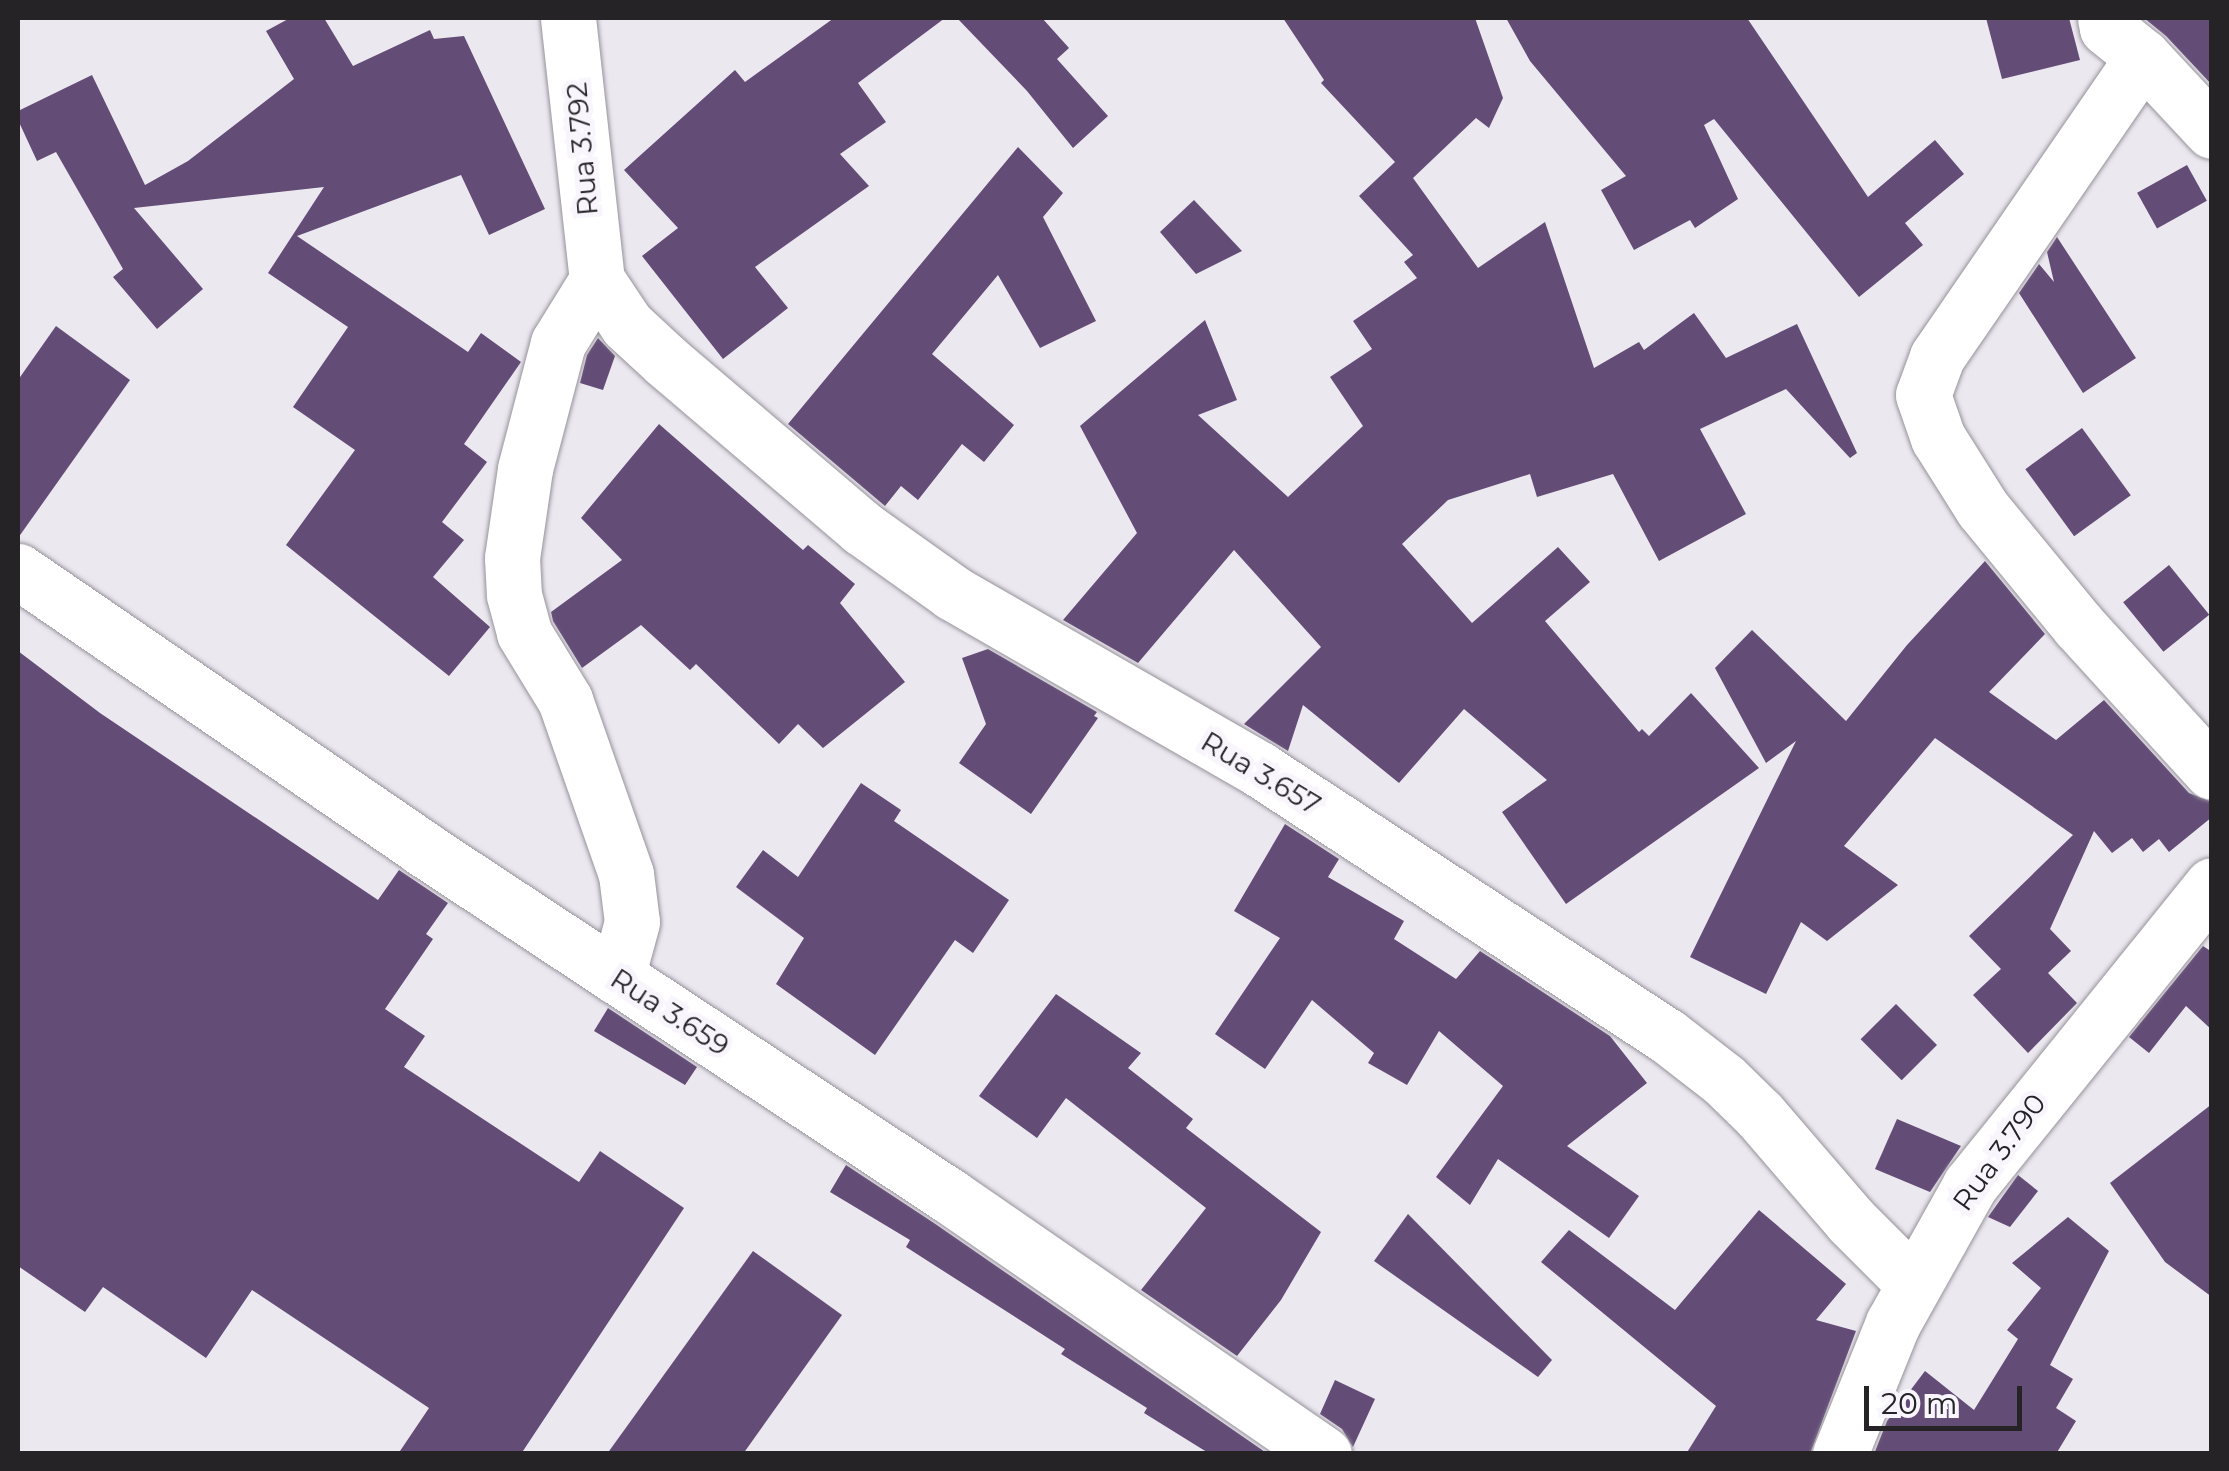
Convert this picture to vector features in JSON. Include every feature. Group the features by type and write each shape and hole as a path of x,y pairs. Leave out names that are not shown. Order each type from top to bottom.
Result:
{"street":[{"name":"Rua 3.792","path":"568,18 597,280"},
{"path":"2105,18 2107,28 2143,57 2212,130"},
{"path":"2143,57 1937,357 1923,395 1938,438 1982,508 2079,626 2212,772"},
{"path":"597,280 558,343 525,469 512,558 514,594 524,633 565,700 626,874 632,922 617,978"},
{"name":"Rua 3.657","path":"597,280 628,325 679,373 862,528 953,593 1259,769 1710,1068 1759,1114 1851,1221 1913,1283"},
{"name":"Rua 3.659","path":"18,571 617,978 951,1197 1324,1454"},
{"name":"Rua 3.790","path":"1840,1454 1913,1283 1990,1158 2142,977 2212,885"}],"building":[{"path":"290,18 324,18 353,66 430,30 434,39 464,36 545,209 489,235 461,175 297,236 468,352 481,333 521,362 464,444 487,462 442,522 464,540 433,577 490,627 449,676 286,545 355,450 293,407 348,327 268,273 324,187 134,208 203,289 157,329 113,277 123,269 56,152 37,161 18,120 18,111 92,75 145,185 188,161 294,79 266,31"},
{"path":"834,18 945,18 858,83 886,122 840,154 869,186 755,267 788,308 723,359 642,256 678,228 624,170 735,70 745,82"},
{"path":"957,18 1042,18 1069,48 1057,59 1108,116 1073,148 1027,91"},
{"path":"1283,18 1475,18 1503,98 1489,128 1476,118 1413,178 1478,268 1545,222 1594,368 1639,342 1644,350 1694,313 1726,358 1797,324 1857,453 1850,458 1786,389 1700,429 1746,514 1659,561 1613,474 1537,497 1530,474 1448,500 1402,544 1472,623 1558,547 1590,582 1545,621 1639,732 1642,729 1649,736 1691,693 1759,768 1566,904 1502,812 1547,780 1464,709 1399,783 1303,705 1288,751 1244,724 1321,647 1234,550 1138,663 1063,620 1137,533 1080,426 1205,320 1237,400 1198,415 1288,497 1363,426 1330,377 1372,349 1353,321 1417,278 1404,262 1413,255 1359,196 1395,162 1321,83 1324,80"},
{"path":"1506,18 1747,18 1868,197 1935,140 1964,174 1905,223 1923,245 1859,297 1714,119 1704,125 1738,199 1695,228 1690,220 1634,250 1601,190 1626,176 1530,61"},
{"path":"1986,18 2069,18 2080,60 2002,79"},
{"path":"2144,18 2212,18 2212,85 2166,36"},
{"path":"1018,147 1063,193 1043,217 1096,321 1040,348 998,275 932,354 1014,425 984,462 962,444 918,500 901,486 885,506 788,424"},
{"path":"2187,165 2207,201 2157,228 2137,193"},
{"path":"1194,200 1242,251 1196,274 1160,232"},
{"path":"2057,237 2136,358 2083,393 2019,293 2039,264 2054,282 2047,252"},
{"path":"56,326 130,380 18,538 18,380"},
{"path":"598,338 615,356 603,390 580,383 587,355"},
{"path":"659,424 803,550 808,545 855,584 840,603 905,682 823,748 798,724 779,744 696,664 690,670 641,625 582,668 553,621 551,612 622,560 581,518"},
{"path":"2082,428 2131,495 2074,536 2025,469"},
{"path":"1985,561 2045,634 1989,692 2056,740 2104,700 2189,793 2212,802 2212,817 2169,852 2159,839 2143,852 2132,838 2112,853 2094,831 2050,929 2071,951 2048,973 2077,1003 2028,1053 1973,995 2001,969 1969,936 2073,835 1935,738 1844,846 1898,885 1827,941 1801,922 1766,994 1690,957 1796,741 1766,763 1715,668 1752,630 1846,721 1907,645"},
{"path":"2169,565 2209,615 2163,652 2123,602"},
{"path":"988,649 1097,712 1094,716 1098,718 1031,814 959,763 986,724 962,658"},
{"path":"18,651 100,713 378,900 399,870 448,903 426,934 433,939 385,1009 425,1036 404,1067 579,1182 600,1151 684,1208 521,1454 398,1454 429,1408 252,1290 206,1358 103,1287 85,1312 18,1266"},
{"path":"861,783 901,810 894,821 1009,900 973,953 955,940 875,1055 776,984 804,938 736,887 763,850 798,877"},
{"path":"1285,824 1339,859 1328,877 1404,921 1394,939 1456,979 1480,951 1610,1036 1647,1083 1567,1146 1639,1196 1609,1238 1498,1159 1470,1205 1436,1177 1503,1086 1439,1031 1407,1085 1368,1063 1374,1053 1312,1000 1265,1069 1215,1034 1280,938 1234,911"},
{"path":"2203,946 2212,952 2212,1030 2186,1006 2149,1053 2129,1037"},
{"path":"1056,994 1141,1053 1128,1068 1193,1119 1186,1128 1321,1232 1281,1300 1237,1356 1141,1290 1206,1208 1066,1098 1037,1138 979,1096"},
{"path":"1896,1004 1937,1045 1902,1080 1861,1039"},
{"path":"608,1008 697,1067 685,1085 594,1031"},
{"path":"2212,1104 2212,1297 2165,1262 2110,1183"},
{"path":"1897,1119 1961,1146 1930,1192 1875,1169"},
{"path":"846,1165 1268,1454 1210,1454 1144,1413 1147,1408 1061,1354 1065,1349 906,1247 910,1240 830,1192"},
{"path":"2018,1175 2038,1191 2010,1227 1988,1217"},
{"path":"1759,1210 1846,1284 1816,1320 1856,1331 1810,1454 1686,1454 1716,1406 1541,1262 1569,1230 1675,1310"},
{"path":"1408,1214 1552,1360 1538,1377 1374,1261"},
{"path":"2068,1217 2109,1251 2050,1365 2073,1379 2056,1408 2076,1421 2056,1454 1874,1454 1887,1421 1925,1371 1974,1410 2018,1339 2007,1330 2041,1288 2012,1263"},
{"path":"753,1251 842,1315 743,1454 607,1454"},
{"path":"1335,1380 1375,1399 1353,1447 1342,1429 1320,1414"}]}
